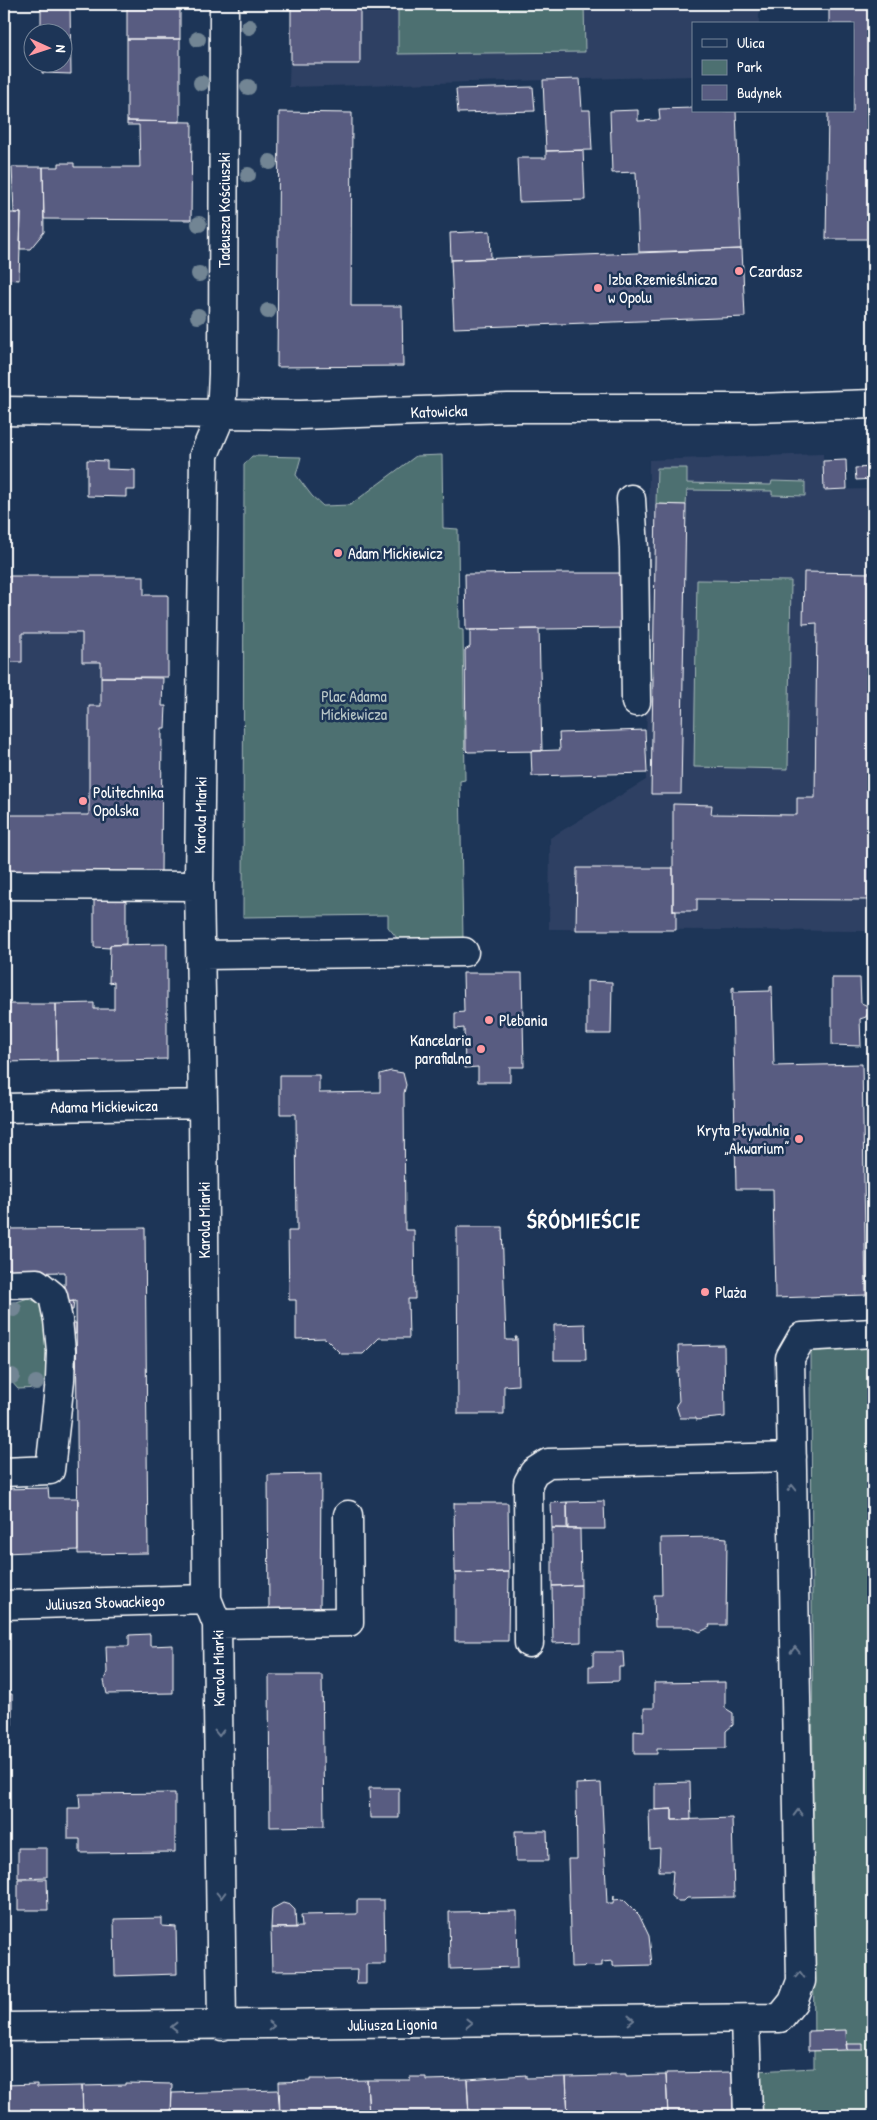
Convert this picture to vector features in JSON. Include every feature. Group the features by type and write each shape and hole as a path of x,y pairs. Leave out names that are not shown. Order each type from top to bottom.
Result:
{"street":[{"name":"Tadeusza Kościuszki","path":"221,415 223,374 224,4"},
{"name":"Katowicka","path":"4,411 221,415 508,408 764,408 873,404"},
{"name":"Karola Miarki","path":"221,415 204,455 199,886 203,1104 207,1599 217,1624 222,2026"},
{"path":"631,499 634,549 636,702"},
{"path":"4,886 199,886"},
{"path":"201,955 464,952"},
{"name":"Adama Mickiewicza","path":"4,1108 203,1104"},
{"path":"4,1284 37,1284 53,1296 61,1350 60,1380 50,1470 4,1472"},
{"path":"529,1643 528,1483 534,1472 548,1463 792,1457 790,1358 802,1336 873,1333"},
{"name":"Juliusza Ligonia","path":"4,2027 222,2026 780,2018 793,2002 800,1981 792,1457"},
{"path":"217,1624 349,1622 348,1515"},
{"name":"Juliusza Słowackiego","path":"4,1605 207,1599"},
{"path":"745,2018 748,2116"}],"shaded area":[{"path":"291,4 759,4 759,22 692,22 692,76 289,87"},
{"path":"823,454 824,490 873,489 873,931 549,929 550,838 646,780 649,460"},
{"name":"Politechnika Opolska","path":"4,576 144,576 144,595 168,615 168,677 163,678 162,706 166,706 162,728 161,876 4,899"}],"green space":[{"path":"398,4 584,4 585,52 398,54"},
{"name":"Plac Adama Mickiewicza","path":"442,455 443,528 458,529 459,629 463,630 465,780 460,781 463,938 397,938 388,927 388,915 243,917 244,465 252,456 301,457 296,475 312,496 323,506 350,505 416,456"},
{"path":"657,468 687,468 687,483 771,485 772,481 805,482 805,496 772,495 772,491 687,490 686,505 656,504"},
{"path":"697,580 791,581 788,769 694,767"},
{"path":"28,1298 41,1304 48,1314 47,1376 40,1388 18,1389 4,1373 4,1312 8,1305"},
{"path":"873,1347 872,2116 755,2116 756,2071 814,2068 811,1351"}],"building":[{"path":"4,4 6,4 6,23 4,23"},
{"path":"41,4 70,4 70,22 41,22"},
{"path":"127,4 180,4 180,39 127,39"},
{"path":"291,4 360,4 360,64 291,64"},
{"path":"829,4 873,4 873,239 826,239 828,112 854,112 854,22 829,22"},
{"path":"127,39 180,39 180,122 127,121"},
{"path":"71,72 71,74 42,73"},
{"path":"580,79 582,110 590,110 592,150 546,151 543,80"},
{"path":"533,87 535,111 458,113 456,89"},
{"path":"692,108 692,112 736,112 741,249 639,252 636,172 612,173 610,111 638,110 638,121 660,120 659,109"},
{"path":"279,112 352,113 351,306 402,306 403,366 277,367"},
{"path":"127,121 192,122 191,220 44,219 43,167 59,167 59,163 74,163 74,167 140,167 139,125 127,125"},
{"path":"583,150 585,200 519,202 517,158 546,158 546,151"},
{"path":"12,167 43,167 44,232 30,249 20,249 21,213 14,213"},
{"path":"4,213 21,213 19,280 4,279"},
{"path":"490,231 491,258 451,260 450,233"},
{"name":"Izba Rzemieślnicza w Opolu","path":"742,249 745,317 454,328 451,260"},
{"path":"87,460 107,461 107,469 135,470 135,490 126,490 126,497 87,496"},
{"path":"846,460 847,489 824,490 823,461"},
{"path":"873,467 873,479 856,480 855,468"},
{"path":"656,504 686,505 681,794 651,794"},
{"path":"804,572 873,573 873,684 870,684 869,866 873,867 873,900 697,899 697,911 673,911 673,804 712,805 711,814 797,815 797,798 815,798 817,623 803,624"},
{"path":"625,573 625,628 466,630 465,574"},
{"path":"4,576 144,576 144,595 168,595 168,677 101,677 101,662 82,662 82,633 22,633 22,662 4,662"},
{"path":"539,629 542,751 468,752 466,750 465,650 470,647 470,630"},
{"path":"101,677 163,678 162,706 166,706 165,728 162,728 161,876 4,873 4,815 89,815 89,706 101,706"},
{"path":"645,730 647,773 532,776 531,751 560,750 559,733"},
{"path":"577,868 673,868 673,911 676,911 676,930 576,930"},
{"path":"94,898 126,898 126,944 110,945 110,948 94,947"},
{"path":"167,944 167,1059 57,1061 56,1004 94,1003 94,1009 114,1009 114,982 109,983 110,945"},
{"name":"Plebania","path":"463,973 522,973 524,1067 510,1067 510,1082 478,1082 478,1067 465,1068 464,1028 455,1029 455,1013 464,1012"},
{"path":"832,978 860,978 861,1003 866,1005 869,1011 866,1017 860,1019 861,1046 832,1045"},
{"path":"587,981 612,982 611,1034 587,1034"},
{"name":"Kryta Pływalnia „Akwarium”","path":"772,986 774,1066 862,1064 866,1295 775,1298 773,1189 736,1189 732,988 734,987 734,992 770,991"},
{"path":"4,1004 56,1004 57,1061 4,1062"},
{"path":"391,1071 403,1073 406,1085 404,1093 405,1230 414,1230 415,1299 408,1299 409,1338 379,1338 363,1354 341,1354 325,1338 296,1339 296,1300 289,1300 288,1231 297,1231 296,1114 280,1114 280,1075 319,1075 319,1093 380,1092 380,1074"},
{"path":"457,1227 502,1227 506,1340 516,1340 515,1337 517,1337 518,1385 504,1386 504,1414 458,1414"},
{"path":"145,1228 148,1553 78,1554 76,1301 65,1302 65,1272 4,1273 4,1229"},
{"path":"74,1301 73,1310 65,1310 65,1302"},
{"path":"66,1323 76,1323 76,1334 66,1334"},
{"path":"585,1324 586,1360 554,1360 554,1325"},
{"path":"724,1345 725,1417 696,1420 696,1418 680,1418 676,1405 679,1401 678,1346"},
{"path":"321,1474 320,1612 269,1613 268,1475"},
{"path":"48,1488 49,1498 78,1498 78,1550 4,1553 4,1489"},
{"path":"604,1501 605,1529 567,1529 567,1502"},
{"path":"567,1502 568,1528 552,1528 551,1503"},
{"path":"454,1503 508,1503 509,1572 455,1573"},
{"path":"552,1528 580,1529 581,1585 552,1586"},
{"path":"661,1538 727,1538 726,1625 709,1625 710,1627 700,1632 690,1627 655,1627 654,1595 662,1595"},
{"path":"509,1572 508,1641 455,1641 455,1573"},
{"path":"581,1585 581,1642 553,1643 552,1586"},
{"path":"150,1634 150,1646 173,1645 173,1693 107,1694 104,1681 107,1672 106,1646 129,1646 129,1635"},
{"path":"593,1652 623,1652 624,1667 619,1667 619,1681 589,1682 589,1666 593,1666"},
{"path":"269,1675 322,1675 324,1826 270,1827"},
{"path":"725,1682 725,1708 733,1713 733,1725 726,1731 726,1748 657,1749 657,1754 634,1754 634,1731 644,1732 644,1708 654,1708 654,1683"},
{"path":"4,1694 12,1694 12,1725 4,1725"},
{"path":"690,1782 691,1820 672,1820 672,1809 655,1810 655,1783"},
{"path":"601,1783 607,1903 613,1903 614,1895 614,1900 623,1899 639,1915 649,1936 652,1965 613,1966 613,1961 602,1962 602,1966 571,1967 568,1859 577,1859 576,1784"},
{"path":"369,1788 399,1788 399,1818 370,1818"},
{"path":"175,1793 175,1852 80,1853 80,1839 68,1839 68,1808 80,1808 79,1794"},
{"path":"672,1809 672,1820 732,1818 734,1897 687,1898 684,1901 677,1901 671,1896 673,1871 659,1871 660,1848 650,1849 649,1810"},
{"path":"515,1831 547,1831 548,1861 516,1861"},
{"path":"18,1848 47,1848 47,1877 18,1878"},
{"path":"18,1879 47,1879 48,1910 18,1910"},
{"path":"357,1900 384,1900 385,1964 366,1964 366,1984 356,1984 357,1970 272,1971 271,1928 302,1927 301,1915 357,1914"},
{"path":"283,1903 290,1905 295,1910 296,1928 271,1928 272,1909"},
{"path":"517,1911 518,1967 450,1969 449,1912"},
{"path":"162,1918 162,1926 176,1927 177,1974 115,1976 114,1919"},
{"path":"846,2030 847,2050 808,2051 808,2031"},
{"path":"846,2044 863,2044 863,2050 847,2050"},
{"path":"732,2072 733,2116 668,2116 666,2073"},
{"path":"610,2074 626,2074 626,2076 666,2075 668,2116 568,2116 566,2077 609,2076"},
{"path":"526,2075 526,2078 566,2077 568,2116 469,2116 467,2079"},
{"path":"410,2077 426,2077 426,2080 467,2079 469,2116 369,2116 367,2080 410,2080"},
{"path":"310,2079 326,2079 326,2081 367,2080 369,2116 280,2116 279,2082 310,2081"},
{"path":"125,2083 172,2084 171,2116 83,2116 82,2086 125,2085"},
{"path":"37,2084 37,2087 82,2086 83,2116 4,2116 4,2085"},
{"path":"278,2090 280,2116 171,2116 172,2093"}],"place":[{"name":"Czardasz","path":"739,271"},
{"name":"Izba Rzemieślnicza w Opolu","path":"598,288"},
{"name":"Adam Mickiewicz","path":"338,553"},
{"name":"Politechnika Opolska","path":"83,801"},
{"name":"Plebania","path":"489,1020"},
{"name":"Kancelaria parafialna","path":"481,1049"},
{"name":"Kryta Pływalnia „Akwarium”","path":"799,1139"},
{"name":"Plaża","path":"705,1292"}],"district":[{"name":"ŚRÓDMIEŚCIE","path":"584,1220"}]}
